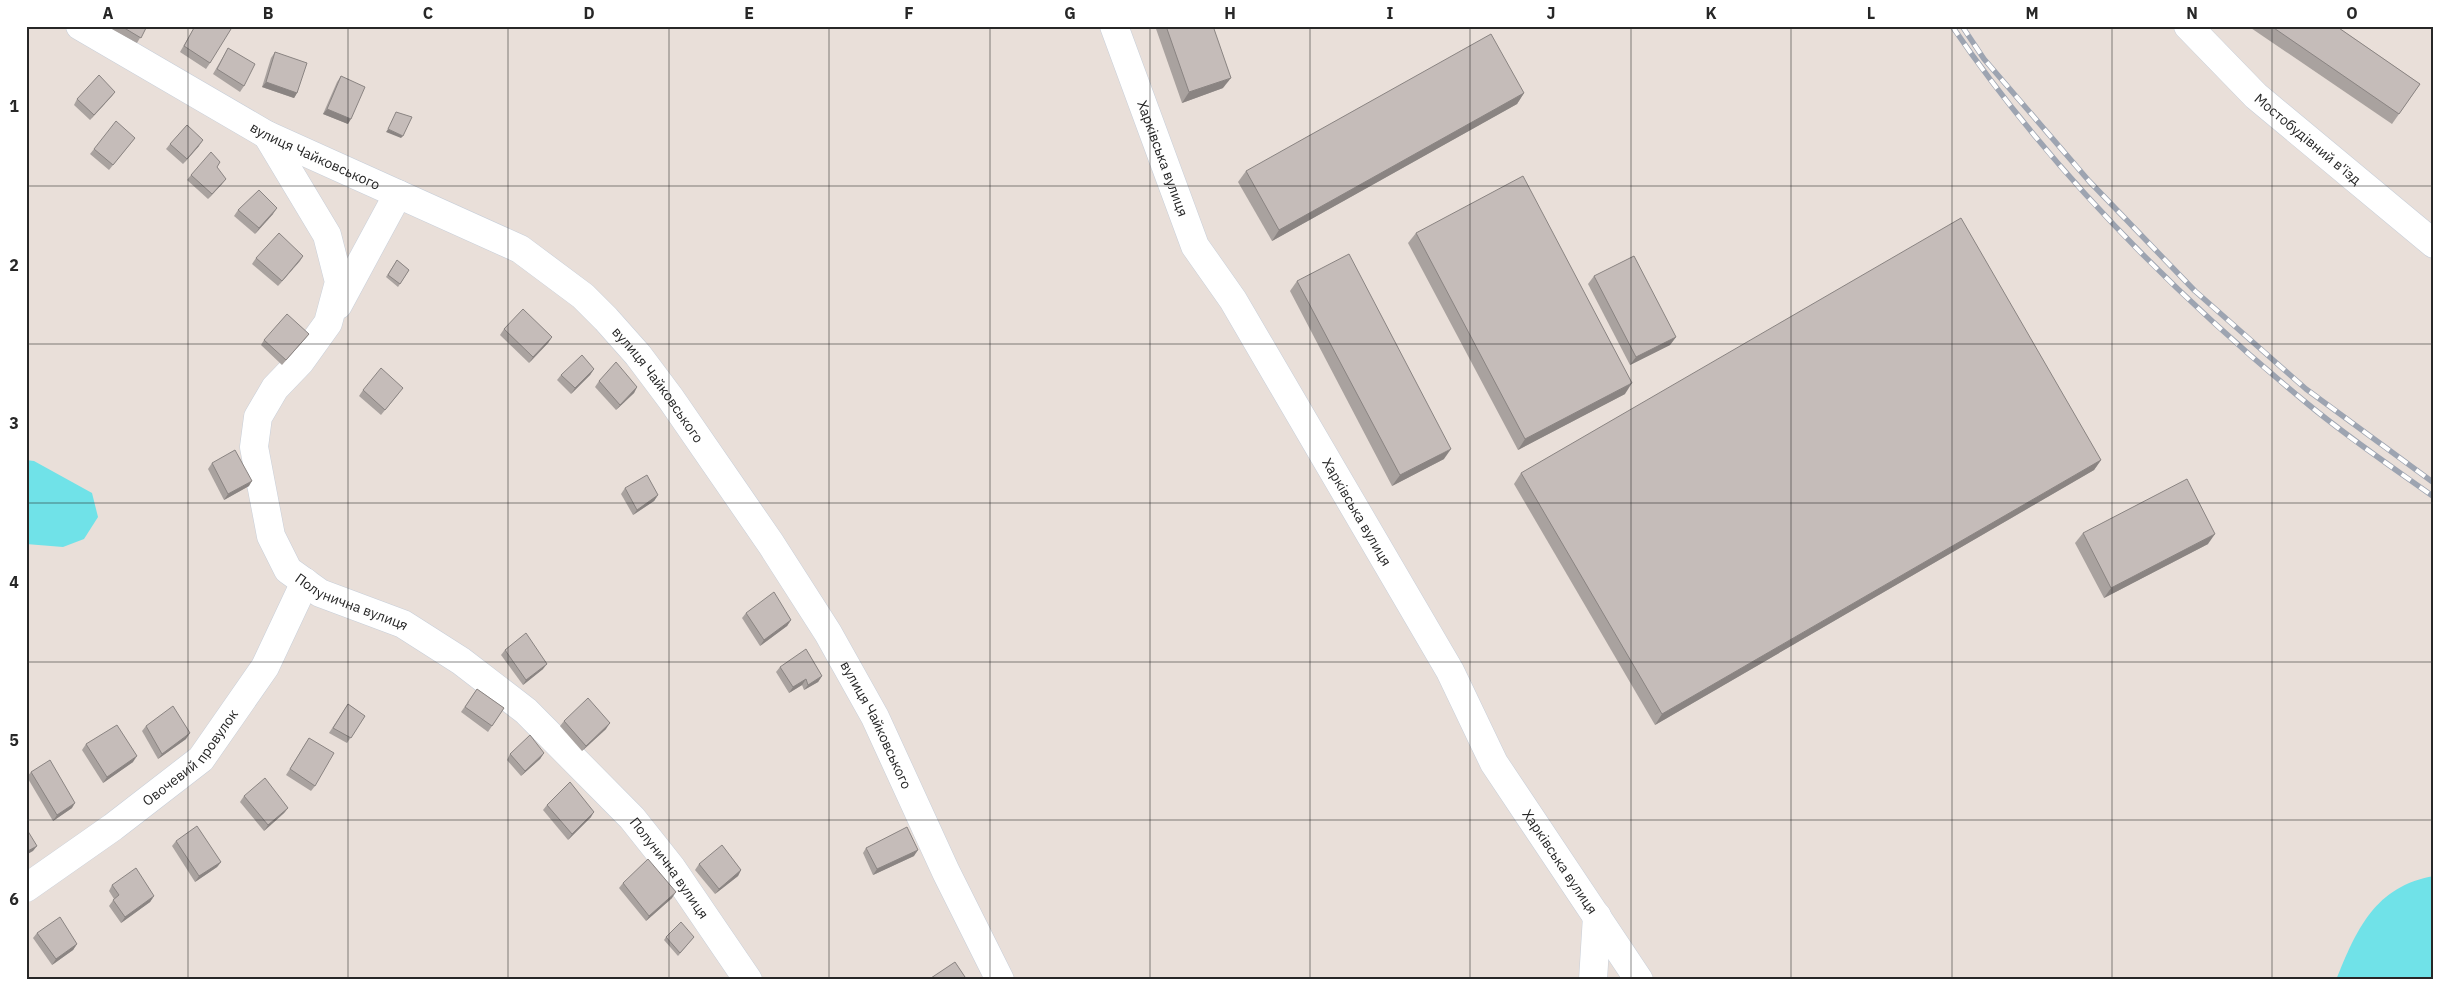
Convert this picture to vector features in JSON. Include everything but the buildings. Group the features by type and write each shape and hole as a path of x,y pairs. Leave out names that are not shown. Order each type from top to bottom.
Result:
{"street":[{"name":"вулиця Чайковського","path":"80,26 266,134 520,249 583,296 638,355 677,407 771,544 853,676 1000,980"},
{"name":"Харківська вулиця","path":"1114,26 1195,246 1233,300 1450,671 1494,763 1638,980"},
{"name":"Мостобудівний в'їзд","path":"2188,26 2263,102 2434,244"},
{"name":"Полунична вулиця","path":"266,134 327,235 339,282 328,323 271,395 258,417 254,447 271,536 288,570 320,593 403,624 461,661 526,711 632,818 671,867 748,980"},
{"path":"328,323 398,194"},
{"name":"Овочевий провулок","path":"26,888 114,827 200,759 265,667 305,582"},
{"path":"1593,980 1597,916"}],"water":[{"path":"26,460 34,461 92,493 98,517 84,539 63,547 26,544"},
{"path":"2434,876 2434,980 2336,980 2360,928 2382,900 2397,889 2414,881"}],"railway":[{"path":"1952,26 2030,130 2117,228 2163,275 2210,320 2309,405 2355,441 2434,497"},
{"path":"1962,26 1984,59 2089,181 2195,291 2306,389 2434,483"}]}
